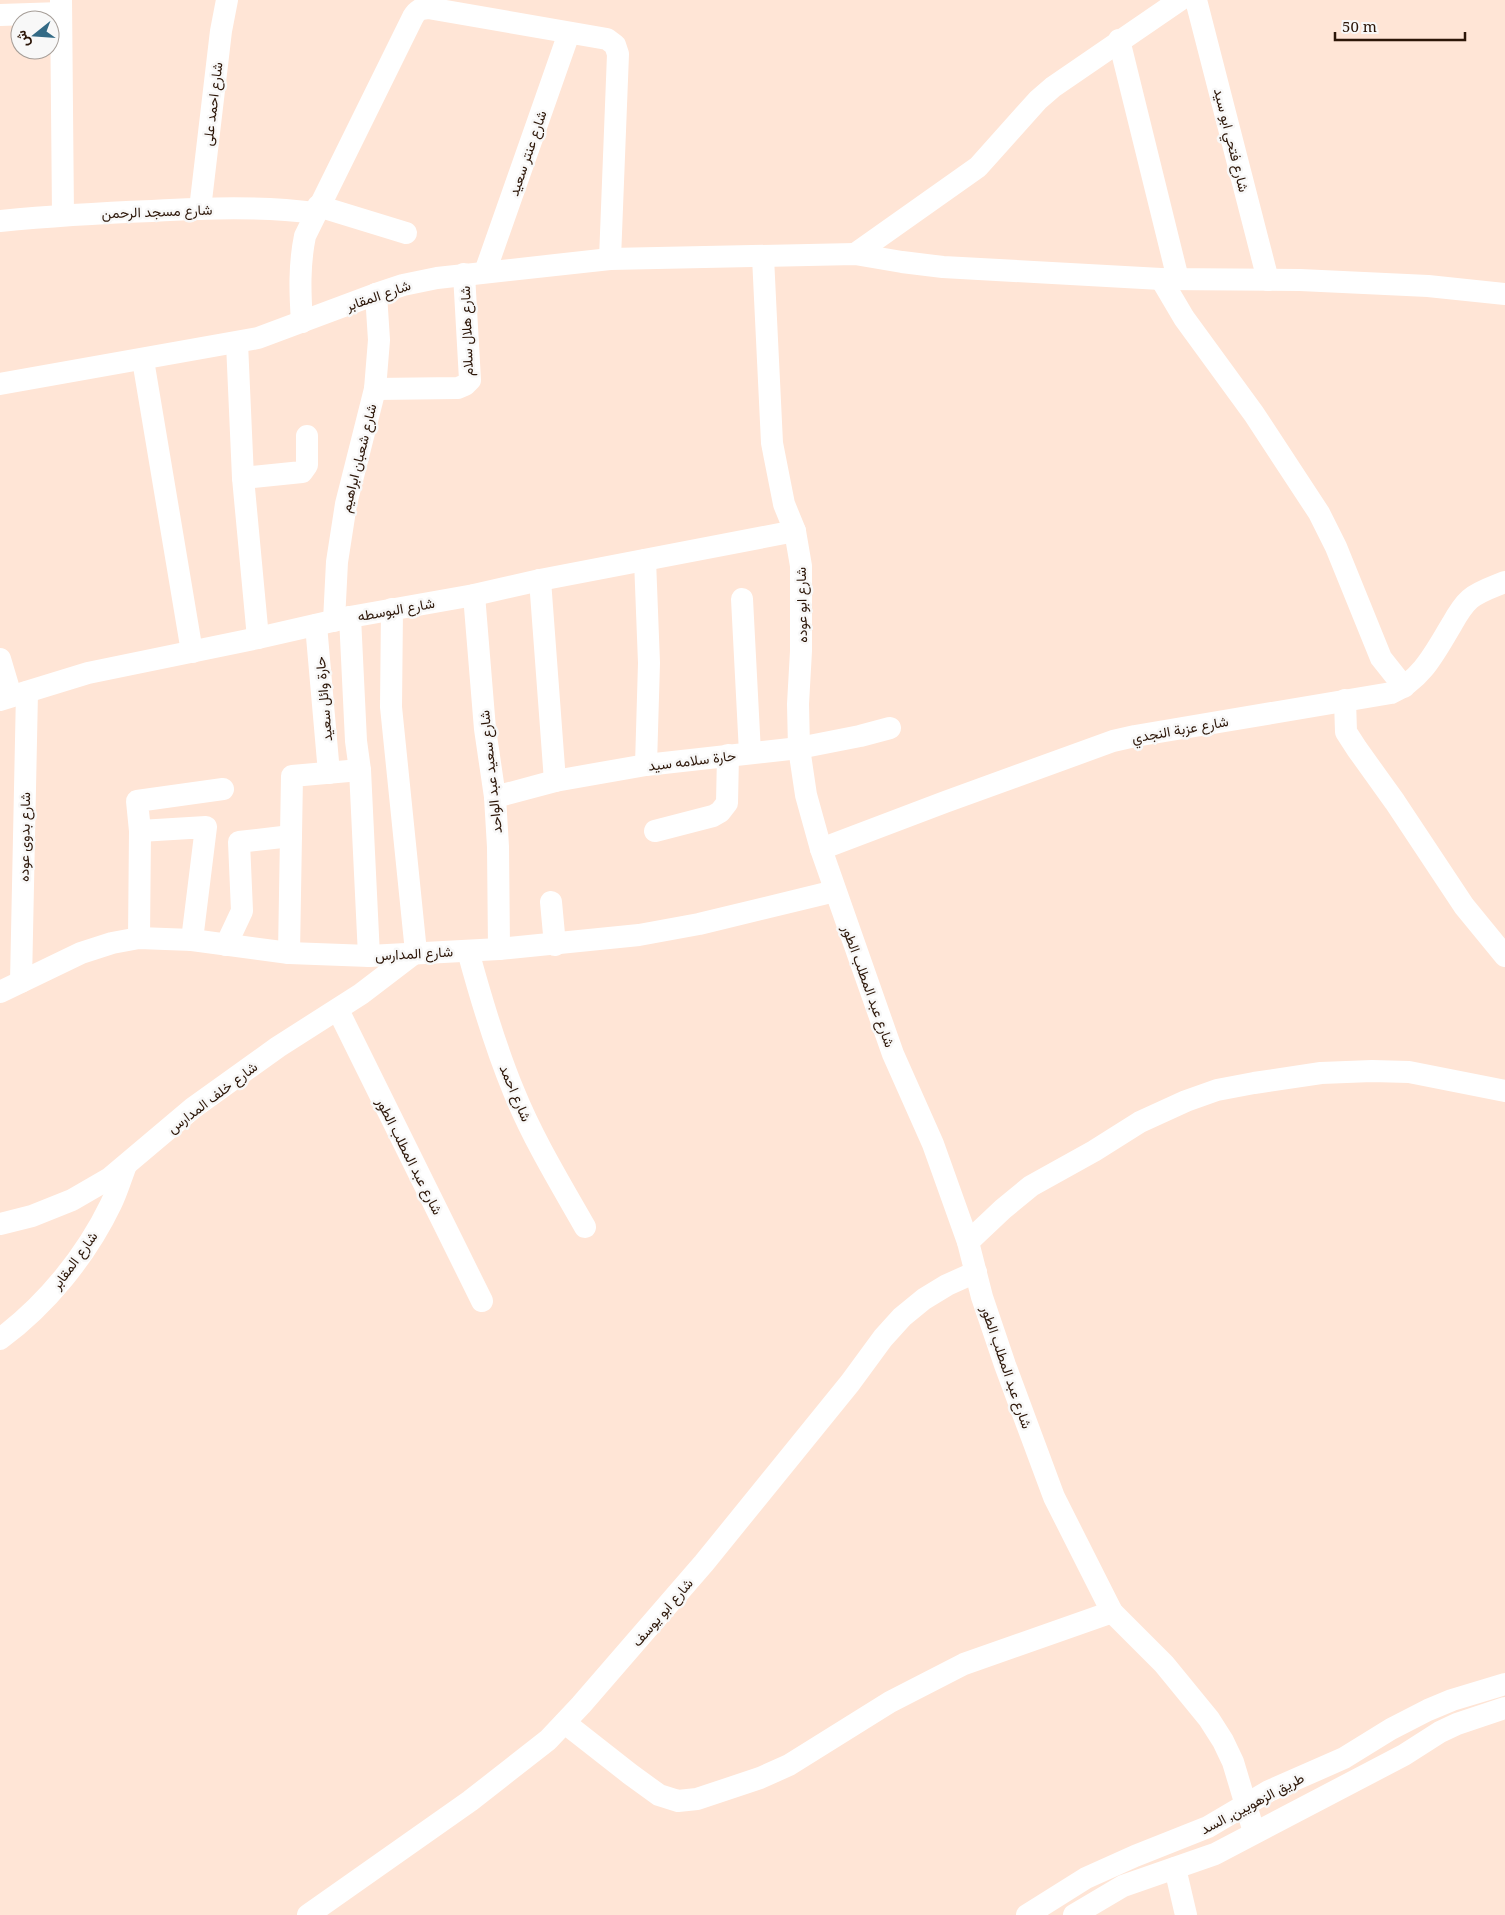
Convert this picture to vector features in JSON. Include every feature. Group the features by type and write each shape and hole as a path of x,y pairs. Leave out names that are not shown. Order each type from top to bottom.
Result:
{"street":[{"name":"شارع احمد على","path":"200,209 221,31 227,0"},
{"path":"855,254 972,171 988,157 1038,100 1074,71 1180,0"},
{"name":"شارع فتحي ابو سيد","path":"1196,0 1268,280"},
{"path":"0,15 61,7 63,215"},
{"path":"302,322 300,256 305,236 416,11 428,8 612,41 617,49 610,259"},
{"name":"شارع عنتر سعيد","path":"474,273 569,34"},
{"path":"1119,40 1169,279 1184,318 1254,414 1319,514 1336,547 1382,658 1404,687"},
{"name":"شارع مسجد الرحمن","path":"0,220 63,215 200,209 317,210"},
{"path":"317,210 406,233"},
{"name":"شارع المقابر","path":"0,384 143,360 266,336 402,286 474,273 610,259 855,254 943,267 1169,279 1268,280 1428,286 1505,294"},
{"name":"شارع ابو عوده","path":"763,257 772,443 784,504 795,532 801,566 798,748 806,795 834,891"},
{"name":"شارع هلال سلام","path":"375,389 458,388 468,383 470,380 474,273"},
{"name":"شارع شعبان ابراهيم","path":"333,621 337,562 346,504 375,389 379,340 376,294"},
{"path":"237,343 243,478 258,638"},
{"path":"143,360 192,652"},
{"path":"243,478 302,472 307,465 307,436"},
{"name":"شارع البوسطه","path":"13,696 88,673 333,621 795,532"},
{"path":"645,560 649,663 646,765"},
{"path":"540,580 554,781"},
{"name":"شارع عزبة النجدي","path":"821,849 1113,741 1391,692 1404,687 1418,676 1430,662 1463,606 1481,592 1505,582"},
{"name":"شارع سعيد عبد الواحد","path":"474,595 480,681 495,797 498,847 499,949"},
{"path":"655,830 713,816 720,812 727,803 739,754 742,599"},
{"path":"392,610 391,707 416,952"},
{"path":"333,621 354,709 360,770 368,956"},
{"name":"حارة وائل سعيد","path":"330,773 324,709 333,621"},
{"name":"شارع بدوى عوده","path":"0,659 13,696 21,982"},
{"path":"1345,700 1346,732 1353,744 1395,802 1464,906 1505,956"},
{"path":"324,709 391,707"},
{"name":"حارة سلامه سيد","path":"495,797 554,781 646,765 798,748 890,728"},
{"path":"289,953 292,776 360,770"},
{"path":"139,938 140,831 137,801 223,789"},
{"path":"140,831 206,827 192,940"},
{"path":"226,945 242,911 239,842 291,836"},
{"name":"شارع المدارس","path":"0,992 82,953 112,943 139,938 192,940 289,953 368,956 499,949 639,935 673,929 834,891"},
{"name":"شارع عبد المطلب الطور","path":"834,891 893,1054 933,1144 968,1242 982,1297 1005,1365 1054,1497 1112,1612 1164,1664 1209,1720 1223,1741 1233,1762 1254,1832"},
{"path":"551,902 555,944"},
{"name":"شارع احمد","path":"468,951 488,1023 515,1094 547,1162 585,1226"},
{"name":"شارع خلف المدارس","path":"0,1224 32,1216 72,1200 110,1178 193,1108 278,1047 338,1010 416,952"},
{"name":"شارع عبد المطلب الطور","path":"338,1010 482,1301"},
{"path":"968,1242 1003,1208 1031,1186 1094,1151 1140,1122 1186,1101 1217,1090 1321,1073 1372,1071 1409,1072 1505,1091"},
{"name":"شارع المقابر","path":"0,1339 24,1320 67,1274 91,1240 111,1204 126,1165"},
{"name":"شارع ابو يوسف","path":"308,1915 470,1802 526,1759 565,1723 704,1563 850,1383 883,1338 902,1317 932,1294 976,1272"},
{"path":"565,1723 659,1795 678,1801 697,1799 760,1778 789,1765 890,1702 964,1664 1112,1612"},
{"name":"طريق الزهويين, السد","path":"1028,1915 1086,1878 1135,1856 1202,1830 1269,1791 1344,1758 1391,1729 1428,1710 1452,1700 1505,1684"},
{"name":"طريق الزهويين, السد","path":"1074,1915 1123,1886 1216,1854 1254,1832 1404,1755 1440,1732 1457,1724 1505,1708"},
{"path":"1175,1868 1186,1915"}]}
